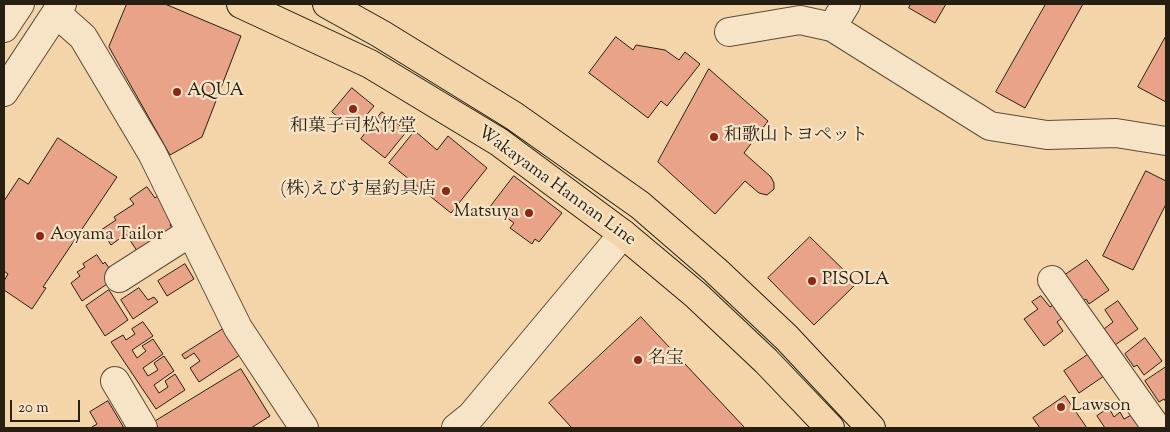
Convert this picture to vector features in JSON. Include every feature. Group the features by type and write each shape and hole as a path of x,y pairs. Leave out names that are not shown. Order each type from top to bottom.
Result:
{"main road":[{"name":"Wakayama Hannan Line","path":"241,4 370,64 499,142 623,234 696,295 759,355 830,428"},
{"name":"Wakayama Hannan Line","path":"327,4 381,34 514,116 640,205 715,270 780,331 871,428"}],"street":[{"path":"4,28 20,4"},
{"path":"832,27 846,4"},
{"path":"4,92 59,8 83,37 152,153 238,328 304,428"},
{"path":"729,32 800,20 832,27 990,126 1047,135 1116,132 1166,140"},
{"path":"119,278 191,232"},
{"path":"456,428 471,416 623,234"},
{"path":"1052,280 1157,428"},
{"path":"115,381 143,428"}],"building":[{"name":"AQUA","path":"127,4 165,4 241,36 202,137 170,155 109,47"},
{"path":"911,4 946,4 935,23 909,8"},
{"path":"1046,4 1083,4 1025,108 996,92"},
{"path":"1166,36 1166,102 1138,87"},
{"path":"616,37 633,50 636,45 665,50 679,60 685,52 700,64 667,106 661,101 648,118 589,73"},
{"name":"和歌山トヨペット","path":"709,69 768,121 744,153 771,177 774,183 774,189 767,195 759,193 745,181 715,214 658,162"},
{"name":"和菓子司松竹堂","path":"352,88 374,106 354,130 332,112"},
{"path":"382,112 407,131 385,158 361,139"},
{"name":"(株)えびす屋釣具店","path":"415,131 437,150 448,136 487,168 451,213 389,163"},
{"name":"Aoyama Tailor","path":"58,138 117,177 43,287 46,288 32,309 4,290 4,281 8,274 4,271 4,201 19,178 28,184"},
{"path":"1146,171 1166,181 1166,204 1133,270 1103,256"},
{"path":"514,176 562,213 539,242 535,239 532,244 510,228 514,223 491,206"},
{"path":"147,187 155,198 160,194 177,220 170,225 176,234 141,257 126,234 111,245 101,230 116,220 114,217 134,204 130,199"},
{"name":"PISOLA","path":"810,237 857,283 814,325 768,278"},
{"path":"97,255 111,271 105,275 110,282 82,301 71,283 80,276 77,272 85,267 83,264"},
{"path":"1087,260 1109,290 1089,304 1086,299 1080,303 1062,277"},
{"path":"185,264 194,279 167,296 158,281"},
{"path":"139,288 148,300 154,297 158,302 133,319 121,300"},
{"path":"109,290 128,320 105,336 86,306"},
{"path":"1041,296 1050,307 1053,305 1062,318 1057,322 1063,331 1044,346 1024,319 1038,309 1032,302"},
{"path":"1118,301 1138,329 1115,345 1104,329 1113,322 1105,310"},
{"name":"名宝","path":"641,317 745,428 572,428 549,403"},
{"path":"143,322 153,336 132,350 137,358 146,351 142,346 153,339 163,354 143,368 148,376 158,370 154,363 164,356 174,371 154,385 159,393 168,387 165,381 175,374 185,390 156,409 111,342 123,335 126,340 135,334 132,329"},
{"path":"223,329 240,355 199,382 190,368 200,361 194,353 185,359 182,355"},
{"path":"1145,338 1162,361 1144,375 1137,365 1134,367 1125,354"},
{"path":"1089,354 1104,376 1079,393 1064,371"},
{"path":"1166,367 1166,402 1164,399 1159,402 1145,381"},
{"path":"241,369 270,416 251,428 158,428 154,422"},
{"name":"Lawson","path":"1065,396 1087,428 1040,428 1033,418"},
{"path":"108,401 124,428 92,427 97,424 90,412"},
{"path":"1109,408 1114,417 1120,412 1124,419 1133,414 1142,428 1105,428 1097,416"}],"place":[{"name":"AQUA","path":"177,92"},
{"name":"和菓子司松竹堂","path":"353,109"},
{"name":"和歌山トヨペット","path":"714,137"},
{"name":"(株)えびす屋釣具店","path":"446,191"},
{"name":"Matsuya","path":"529,213"},
{"name":"Aoyama Tailor","path":"40,236"},
{"name":"PISOLA","path":"812,281"},
{"name":"名宝","path":"638,360"},
{"name":"Lawson","path":"1061,407"}]}
